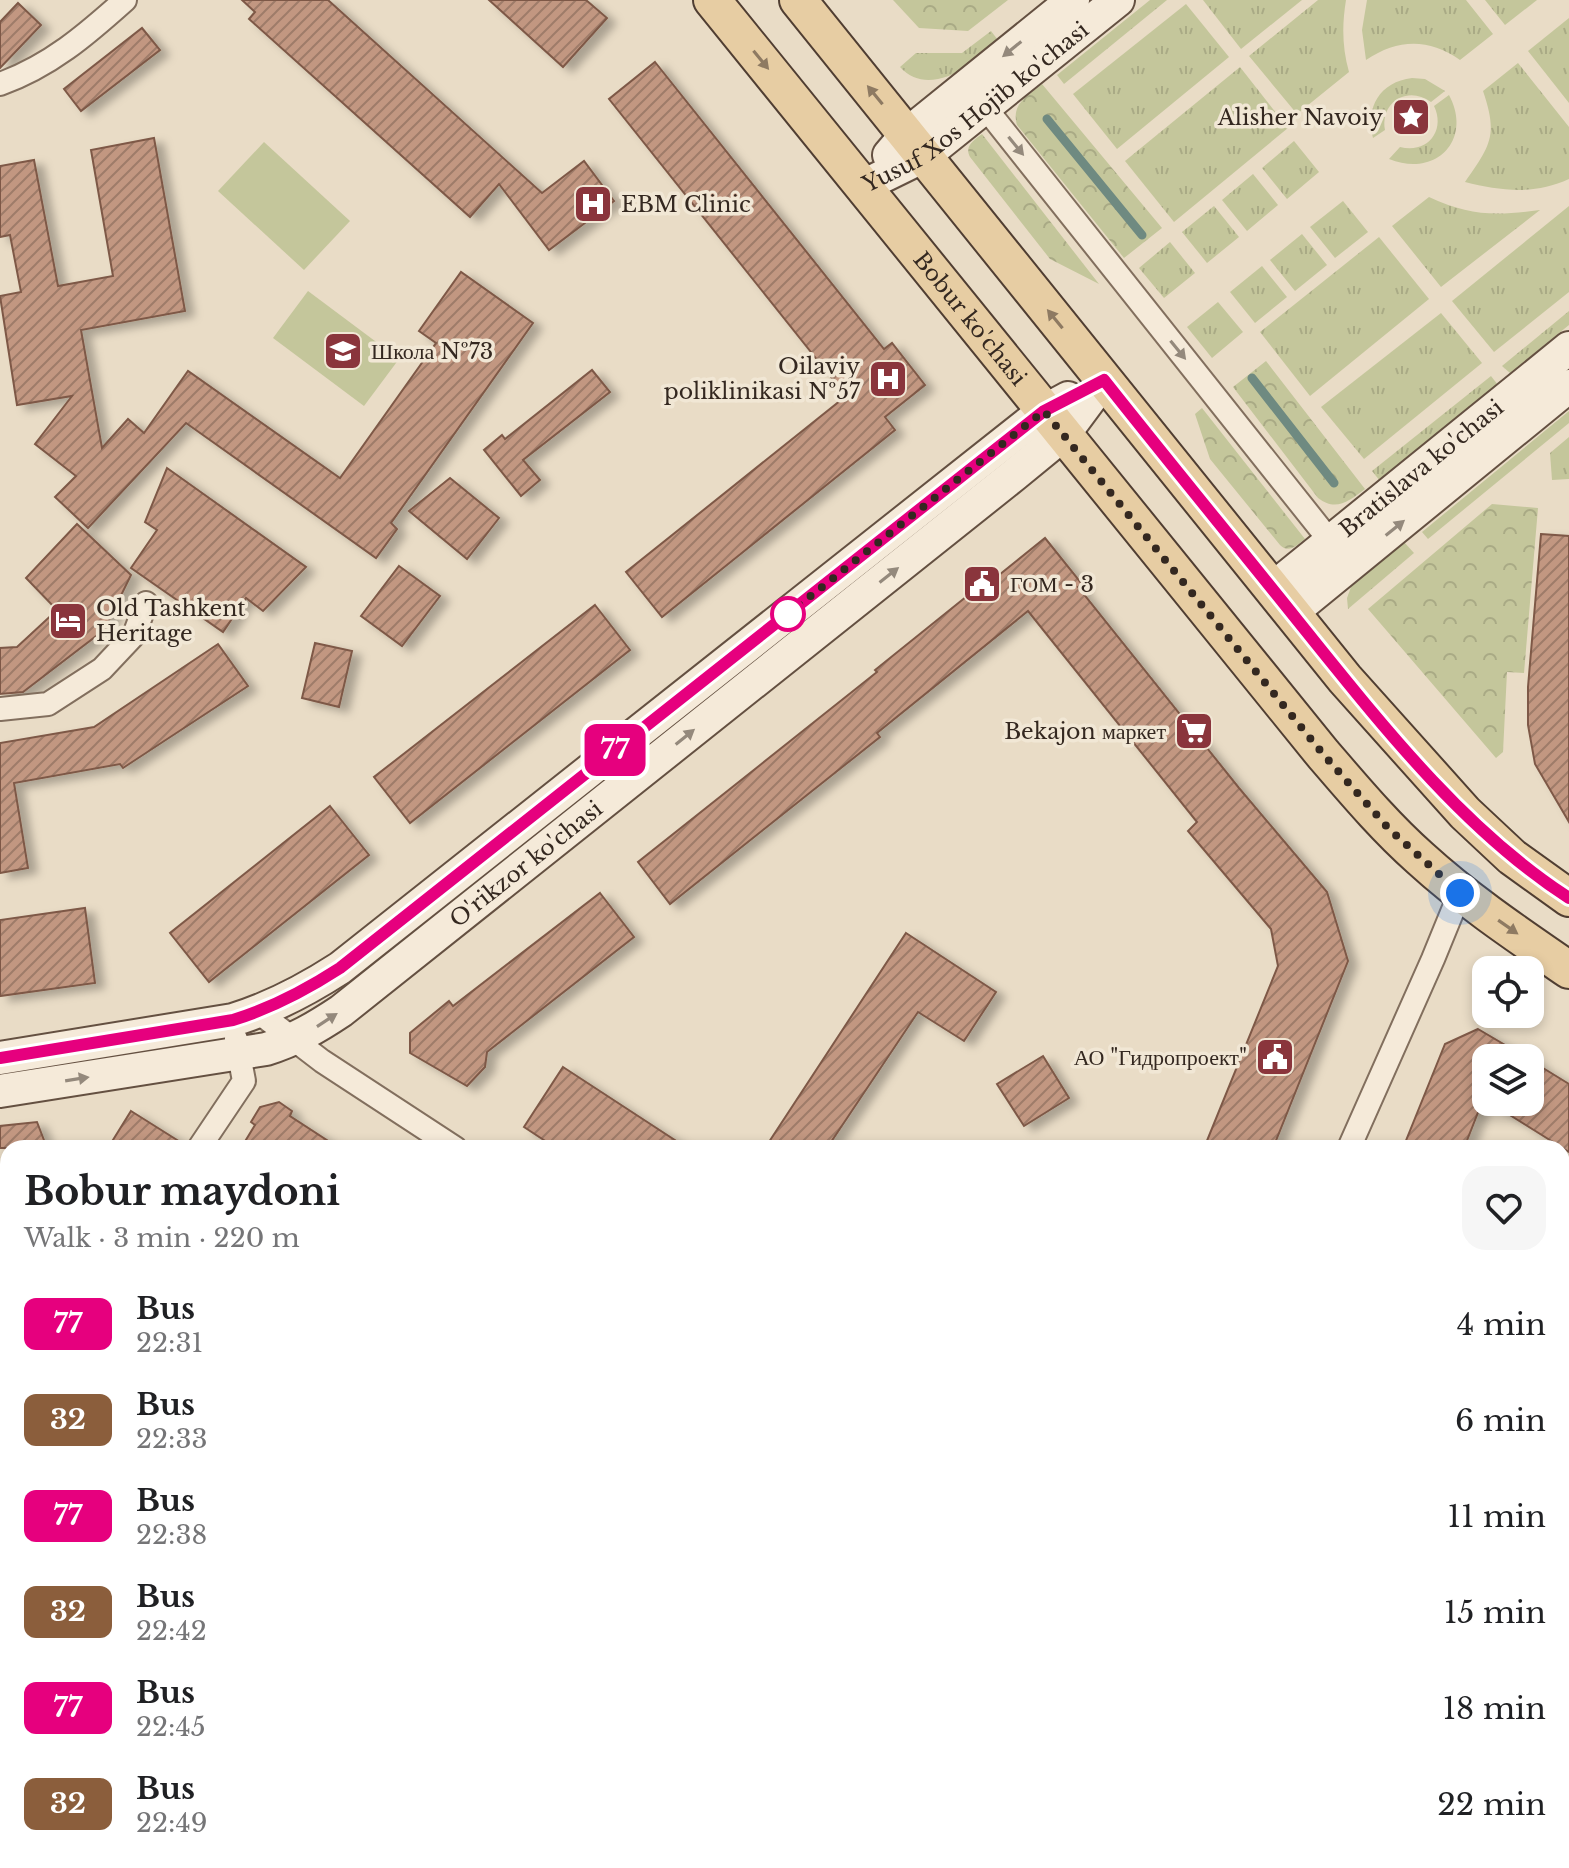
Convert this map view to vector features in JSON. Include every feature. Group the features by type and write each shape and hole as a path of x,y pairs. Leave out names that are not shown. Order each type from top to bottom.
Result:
{"main road":[{"name":"Bobur ko'chasi","path":"712,0 1323,754 1389,829 1460,893 1569,970"},
{"path":"798,0 1345,679 1465,813 1512,857 1569,898"},
{"name":"Yusuf Xos Hojib ko'chasi","path":"976,96 1073,0"},
{"name":"Yusuf Xos Hojib ko'chasi","path":"863,186 976,96 1118,0"},
{"name":"Bratislava ko'chasi","path":"1340,554 1569,348"},
{"path":"1054,422 1104,380"},
{"name":"Bratislava ko'chasi","path":"1282,601 1340,554 1569,386"},
{"name":"O'rikzor ko'chasi","path":"0,1058 245,1016 300,993 340,968 1054,422"},
{"name":"O'rikzor ko'chasi","path":"0,1091 239,1054 293,1041 341,1011 1054,422"}],"street":[{"path":"0,84 75,45 125,0"},
{"path":"976,96 1340,554"},
{"path":"0,709 48,704 102,669 134,635 146,603"},
{"path":"1353,1140 1460,893"},
{"path":"204,1140 244,1081 239,1054 245,1016 293,1041 443,1140"}],"green space":[{"path":"893,0 1008,0 968,31 919,28"},
{"path":"1150,0 1167,0 1064,84 1057,75"},
{"path":"1203,0 1302,0 1241,49"},
{"path":"1318,0 1346,0 1343,36 1349,72 1297,114 1249,56"},
{"path":"1367,0 1466,0 1493,34 1460,60 1436,48 1413,44 1390,48 1366,60 1362,30"},
{"path":"1485,0 1537,0 1505,25"},
{"path":"1186,4 1229,57 1117,149 1073,94"},
{"path":"1569,18 1569,103 1528,51"},
{"path":"991,31 1001,44 952,75 925,80 912,76 900,67 916,53 962,53"},
{"path":"1518,63 1569,127 1569,179 1543,187 1517,190 1465,182 1486,149 1491,129 1483,91"},
{"path":"1240,67 1288,128 1174,222 1125,161"},
{"path":"1412,78 1425,79 1445,91 1431,102 1413,95 1398,99 1387,111 1385,130 1373,138 1371,116 1378,98 1391,85"},
{"path":"1042,84 1162,228 1124,258 1017,125 1018,106"},
{"path":"1449,95 1455,111 1456,127 1446,151 1422,163 1406,164 1389,159 1400,147 1418,147 1432,138 1438,124 1434,106"},
{"path":"982,134 1099,284 1050,259 970,157 969,146"},
{"path":"1294,141 1319,172 1287,199 1262,168"},
{"path":"264,142 350,221 304,270 218,191"},
{"path":"1253,174 1278,205 1247,231 1222,200"},
{"path":"1429,197 1457,208 1483,213 1540,210 1441,287 1392,226"},
{"path":"1343,201 1368,232 1335,258 1310,227"},
{"path":"1214,206 1239,237 1207,263 1182,232"},
{"path":"1569,206 1569,292 1494,352 1452,301"},
{"path":"1302,234 1327,265 1295,291 1270,260"},
{"path":"1379,237 1429,299 1310,396 1260,332"},
{"path":"1170,242 1195,273 1164,298 1139,268"},
{"path":"1262,266 1287,297 1255,323 1230,292"},
{"path":"308,291 399,359 364,406 273,338"},
{"path":"1218,302 1243,332 1212,358 1187,327"},
{"path":"1569,311 1569,325 1510,373 1502,366"},
{"path":"1441,313 1482,363 1364,459 1321,407"},
{"path":"1266,361 1365,489 1337,504 1318,498 1233,387"},
{"path":"1491,376 1498,385 1380,481 1372,471"},
{"path":"1202,408 1305,539 1296,546 1287,549 1280,545 1210,459 1195,414"},
{"path":"1569,411 1569,423 1428,539 1422,532"},
{"path":"1569,437 1569,479 1552,480 1550,453"},
{"path":"1492,504 1538,508 1524,673 1507,672 1503,752 1496,758 1368,609"},
{"path":"1404,542 1414,553 1348,609 1347,598 1351,587"}],"building":[{"path":"242,0 328,0 542,193 584,161 614,201 549,250 499,184 470,217 249,19 255,12"},
{"path":"489,0 586,0 607,18 563,67"},
{"path":"18,3 41,25 0,68 0,22"},
{"path":"142,28 160,50 81,111 64,89"},
{"path":"655,62 884,349 892,343 925,385 885,417 895,430 662,617 626,572 846,396 609,99"},
{"path":"154,138 185,311 81,330 102,448 128,419 144,433 188,371 340,478 436,343 419,331 461,272 533,323 391,523 397,529 376,558 186,423 88,528 55,497 76,476 35,444 72,396 17,405 0,296 21,292 10,235 0,237 0,166 34,160 58,286 113,276 91,150"},
{"path":"592,370 610,392 523,460 540,480 521,496 484,450 502,435 505,439"},
{"path":"167,468 306,567 263,611 246,598 223,632 131,568 157,530 145,522"},
{"path":"450,478 499,518 467,559 409,511"},
{"path":"77,524 131,575 104,630 23,692 0,694 0,648 17,647 57,610 26,578"},
{"path":"1541,534 1569,536 1569,822 1535,764 1528,725 1528,687"},
{"path":"1045,538 1082,584 1078,587 1327,892 1348,961 1276,1140 1207,1140 1278,966 1271,929 1188,831 1197,822 1028,611 877,733 880,737 670,904 638,862 997,572 999,575"},
{"path":"399,566 440,596 402,646 361,616"},
{"path":"595,605 630,650 410,823 374,777"},
{"path":"315,643 352,651 339,707 302,698"},
{"path":"218,644 248,686 123,768 120,764 14,783 28,868 0,873 0,743 94,727"},
{"path":"330,806 369,855 209,982 170,933"},
{"path":"600,893 634,937 487,1052 485,1067 467,1086 410,1053 410,1033 449,1001 453,1006"},
{"path":"85,908 95,983 0,996 0,920"},
{"path":"906,933 996,992 964,1041 918,1012 832,1140 770,1140"},
{"path":"1478,1029 1503,1044 1472,1044 1472,1116 1477,1116 1467,1140 1406,1140 1445,1044"},
{"path":"1043,1056 1069,1098 1024,1126 997,1084"},
{"path":"563,1067 675,1140 544,1140 524,1127"},
{"path":"1544,1069 1569,1084 1569,1140 1550,1140 1511,1116 1544,1116"},
{"path":"279,1102 292,1111 290,1116 327,1140 246,1140 255,1125 251,1122 260,1107"},
{"path":"131,1111 177,1140 113,1140"},
{"path":"37,1122 44,1140 0,1140 0,1126"}],"waterway":[{"path":"1047,119 1142,235"},
{"path":"1252,378 1334,483"}],"bus line":[{"name":"77","path":"0,1058 233,1020 258,1012 320,981 1044,411 1104,380 1329,660 1428,774 1512,857 1569,898"}],"place":[{"name":"Alisher Navoiy","path":"1411,117"},
{"name":"EBM Clinic","path":"593,204"},
{"name":"Школа №73","path":"343,351"},
{"name":"Oilaviy poliklinikasi №57","path":"888,379"},
{"name":"ГОМ - 3","path":"982,584"},
{"name":"Old Tashkent Heritage","path":"68,621"},
{"name":"Bekajon маркет","path":"1194,731"},
{"name":"АО \"Гидропроект\"","path":"1275,1057"}],"route":[{"path":"788,614 1044,411 1323,754 1389,829 1460,893"}]}
